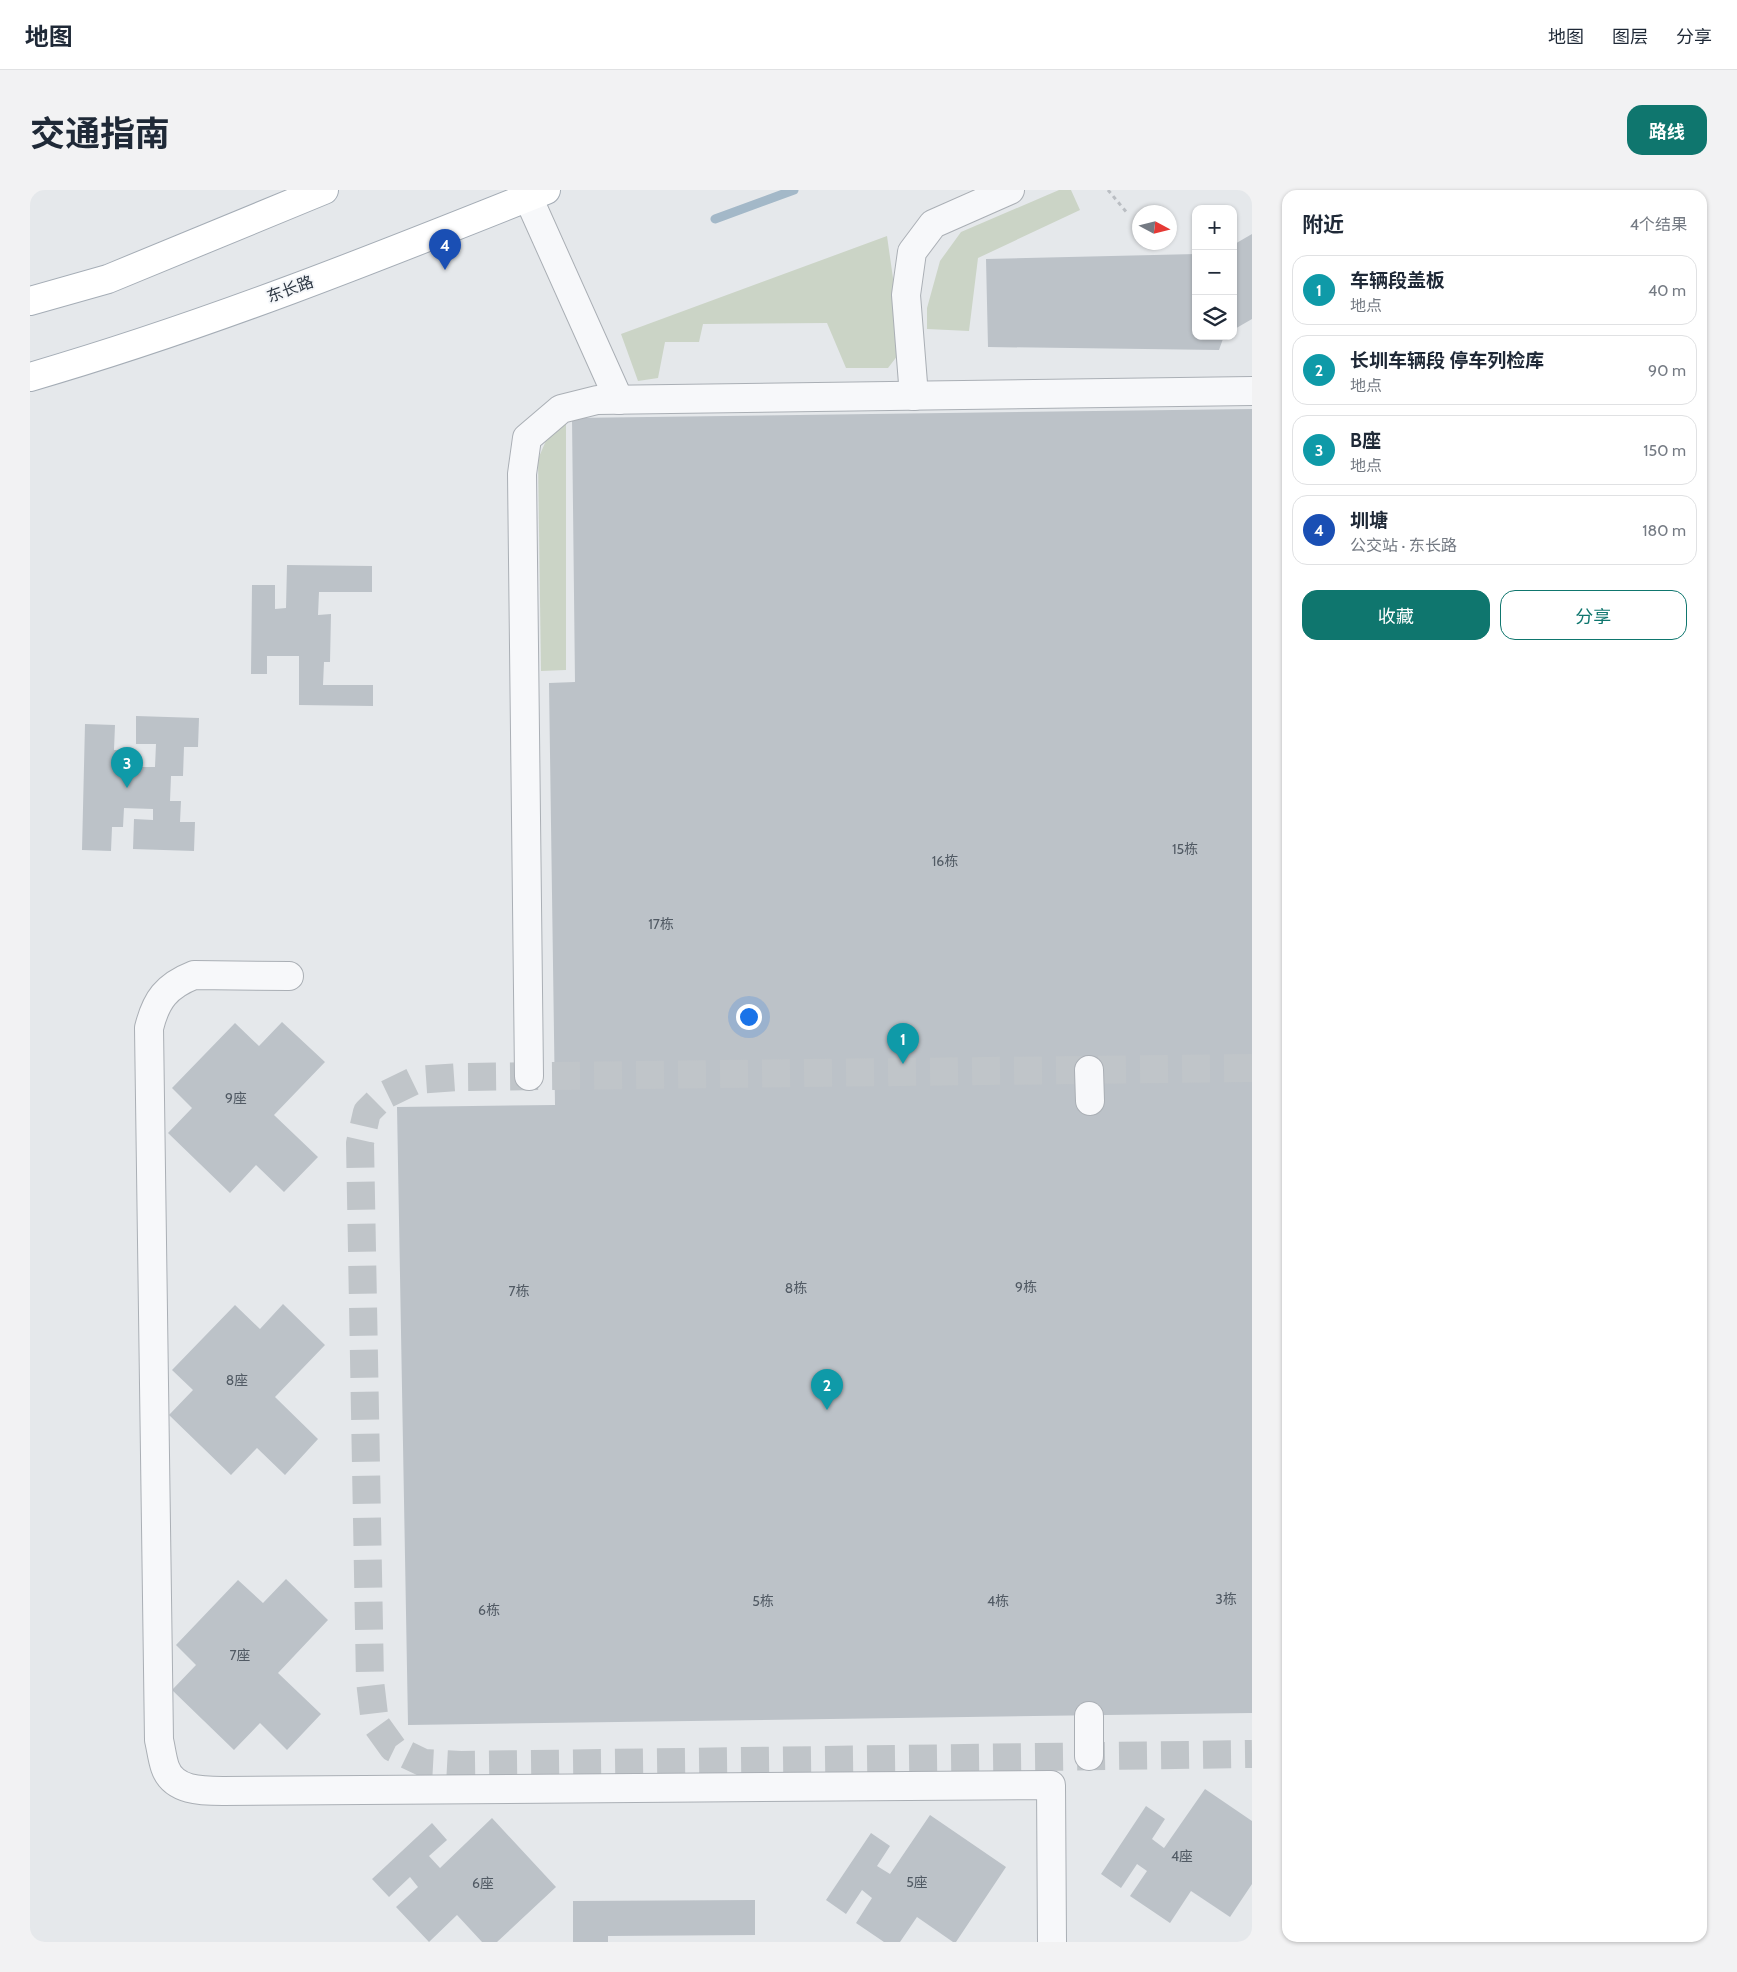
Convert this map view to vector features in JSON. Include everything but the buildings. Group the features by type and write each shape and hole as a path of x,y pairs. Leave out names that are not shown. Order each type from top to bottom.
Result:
{"main road":[{"path":"30,301 108,279 324,190"},
{"name":"东长路","path":"30,377 116,352 371,260 537,194"},
{"path":"30,284 72,289"},
{"path":"30,386 63,367"}],"lane":[{"path":"914,396 906,295 912,252 933,224 1010,190"},
{"path":"537,194 620,400"},
{"path":"529,1076 522,474 527,438 561,409 597,400 1252,392"},
{"path":"290,976 194,975 179,981 161,998 153,1011 149,1028 159,1740 165,1768 175,1781 187,1788 213,1791 1051,1785 1052,1942"},
{"path":"1089,1070 1090,1100"},
{"path":"1089,1716 1089,1756"}],"path":[{"path":"1108,190 1128,214"}],"green space":[{"path":"1059,190 1071,190 1080,210 978,258 969,331 927,329 927,308 940,261 961,232"},
{"path":"887,236 898,313 898,355 888,368 846,368 827,323 703,324 699,342 665,342 658,378 638,381 621,334"},
{"path":"566,423 566,670 541,671 538,459 548,436"}],"waterway":[{"path":"715,219 794,190"}],"tunnel":[{"path":"1252,1068 460,1077 416,1080 383,1096 367,1112 360,1143 370,1681 375,1723 393,1748 424,1763 461,1765 1252,1754"}],"place":[{"name":"圳塘","path":"445,270"},
{"name":"B座","path":"127,788"},
{"name":"车辆段盖板","path":"903,1064"},
{"name":"长圳车辆段 停车列检库","path":"827,1410"}]}
